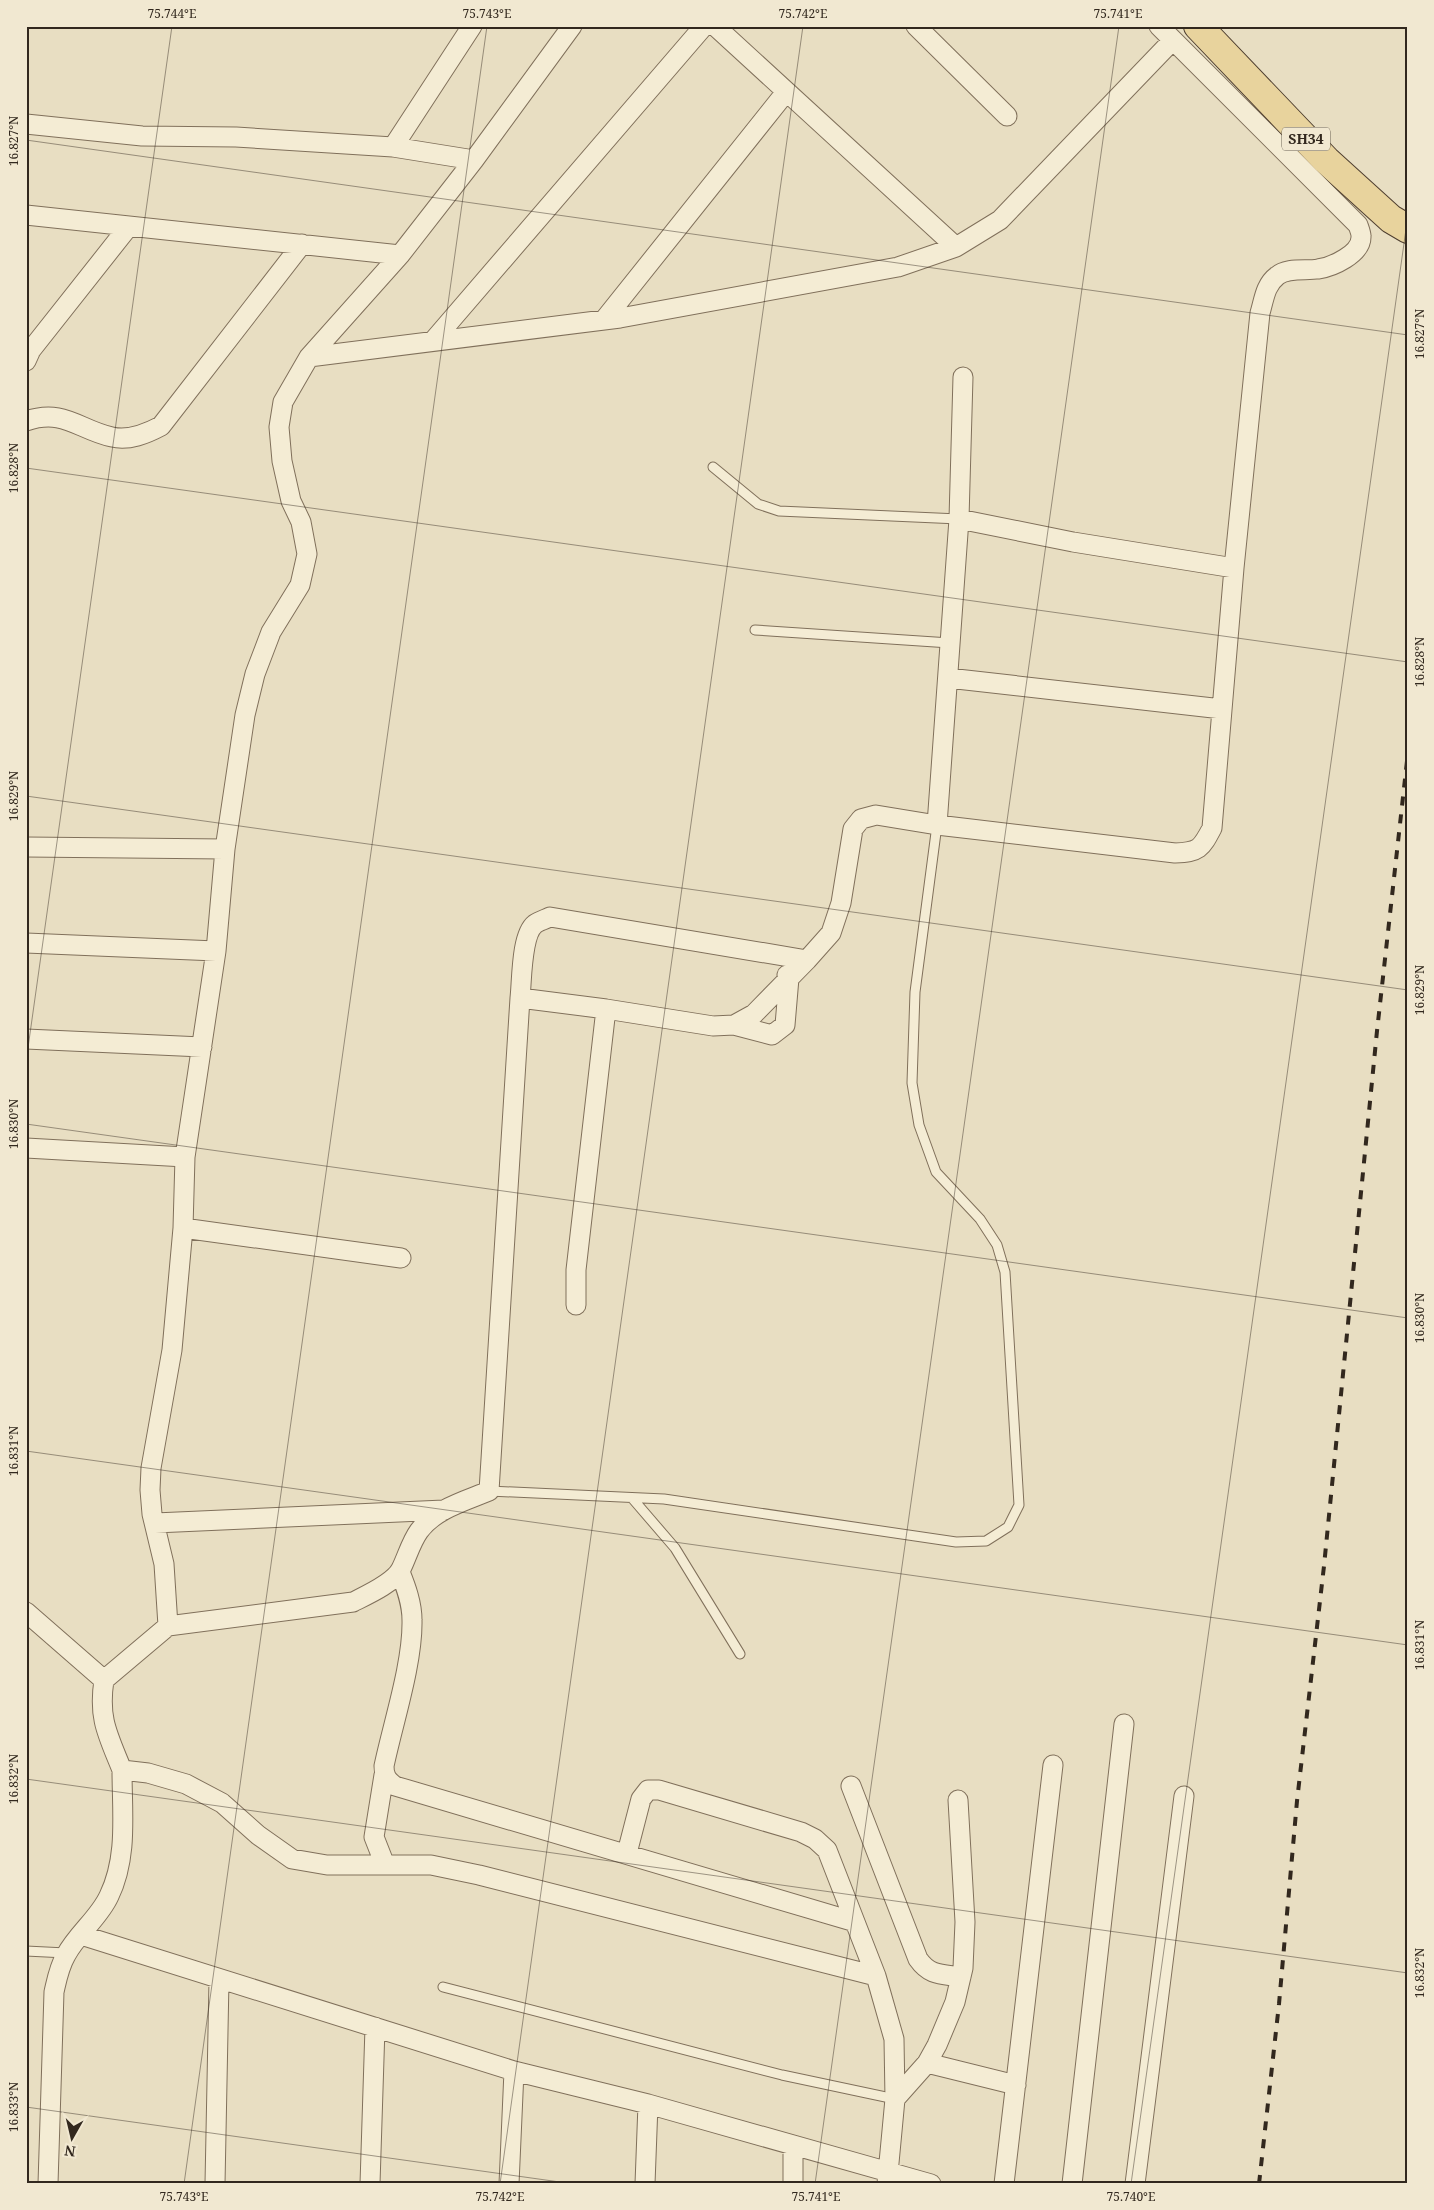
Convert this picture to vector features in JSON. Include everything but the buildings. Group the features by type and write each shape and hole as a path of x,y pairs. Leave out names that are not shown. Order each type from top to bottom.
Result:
{"main road":[{"name":"SH34","path":"1205,33 1326,160 1391,219 1408,229"}],"street":[{"path":"393,147 472,26"},
{"path":"168,1626 164,1564 154,1523 150,1490 151,1468 172,1350 184,1228 185,1157 216,951 225,849 246,715 255,674 271,632 300,585 307,554 301,522 291,501 282,461 279,427 283,402 309,357 400,255 474,160 572,26"},
{"path":"433,341 704,26"},
{"path":"715,26 956,247"},
{"path":"916,26 1007,116"},
{"path":"734,1025 754,1014 831,934 841,903 853,829 861,819 876,815 1175,853 1190,852 1201,848 1212,828 1234,568 1260,314 1269,283 1279,274 1319,269 1344,259 1358,246 1361,237 1358,225 1159,26"},
{"path":"309,357 604,320 898,267 956,247 1000,220 1173,40"},
{"path":"604,320 786,92"},
{"path":"26,124 142,136 236,137 393,147 474,160"},
{"path":"26,215 400,255"},
{"path":"26,361 31,350 129,226"},
{"path":"26,421 40,417 66,419 112,437 127,438 146,434 161,426 302,244"},
{"path":"937,824 959,519 963,376"},
{"path":"959,519 1073,542 1234,568"},
{"path":"948,678 1222,709"},
{"path":"26,847 225,849"},
{"path":"48,2184 54,1992 59,1970 66,1953 109,1897 118,1873 122,1852 122,1770 103,1721 102,1698 104,1680 168,1626 353,1602 376,1590 400,1572 418,1531 444,1510 489,1491 520,998 528,933 535,924 550,917 807,960"},
{"path":"26,943 216,951"},
{"path":"520,998 713,1026 734,1025 772,1035 785,1025 789,978 776,955"},
{"path":"576,1305 576,1270 606,1009"},
{"path":"26,1039 202,1047"},
{"path":"26,1148 185,1157"},
{"path":"184,1228 401,1258"},
{"path":"154,1523 444,1510"},
{"path":"385,1865 374,1837 384,1766 408,1660 412,1620 407,1591 400,1572"},
{"path":"26,1612 104,1680"},
{"path":"1072,2184 1124,1724"},
{"path":"1004,2184 1053,1765"},
{"path":"122,1770 148,1772 186,1784 222,1803 258,1835 292,1859 327,1865 431,1865 480,1875 876,1976"},
{"path":"384,1775 395,1786 627,1853 855,1922"},
{"path":"851,1786 918,1959 925,1969 933,1973 961,1977"},
{"path":"627,1853 641,1799 648,1790 659,1790 802,1832 815,1839 827,1850 876,1976 886,2005 894,2039 896,2099 888,2178"},
{"path":"1136,2184 1184,1796"},
{"path":"896,2099 927,2063 955,2002 961,1977 966,1930 958,1800"},
{"path":"81,1935 219,1980 514,2071 648,2104 793,2145 888,2178 931,2184"},
{"path":"215,2184 219,1980"},
{"path":"370,2184 375,2027"},
{"path":"927,2063 1016,2085"},
{"path":"509,2184 514,2071"},
{"path":"645,2184 648,2104"},
{"path":"793,2145 793,2184"}],"lane":[{"path":"713,467 758,504 779,511 959,519"},
{"path":"755,630 950,642"},
{"path":"489,1491 664,1499 956,1542 986,1541 1008,1527 1018,1504 1004,1272 997,1245 980,1219 936,1172 918,1125 912,1083 916,992 937,824"},
{"path":"632,1498 675,1548 740,1654"},
{"path":"26,1951 66,1953"},
{"path":"443,1987 772,2072 896,2099"}],"railway":[{"path":"1259,2184 1279,2004 1297,1801 1324,1566 1377,1031 1408,752"}]}
